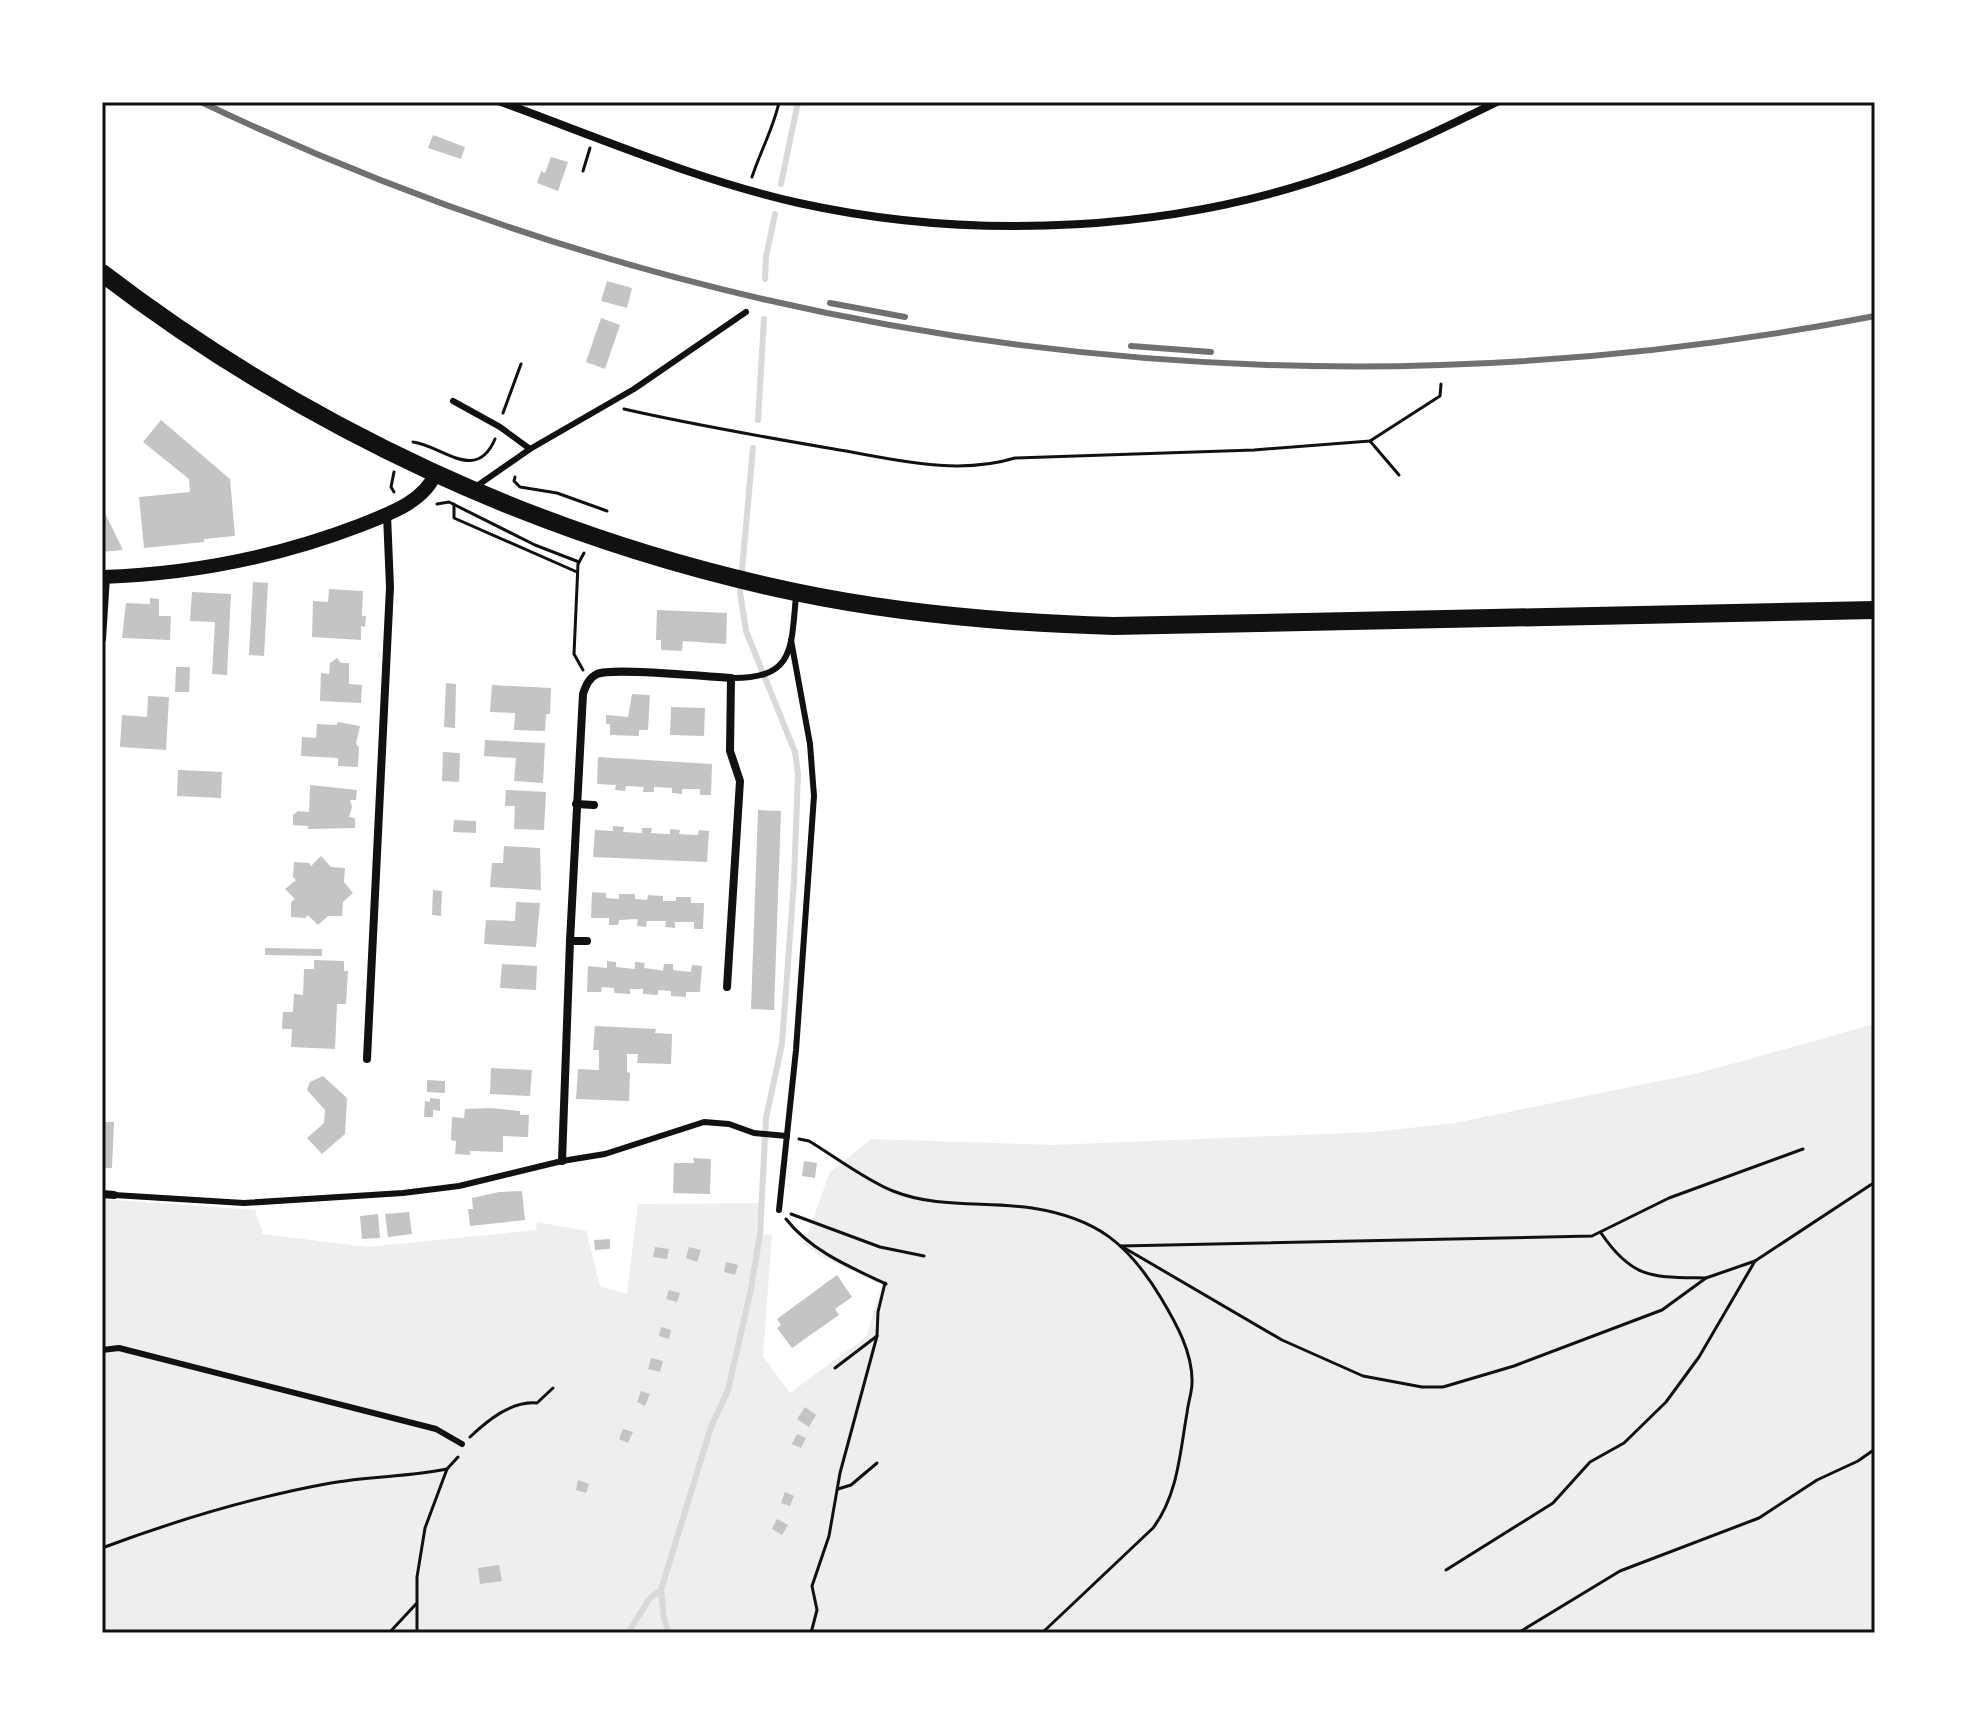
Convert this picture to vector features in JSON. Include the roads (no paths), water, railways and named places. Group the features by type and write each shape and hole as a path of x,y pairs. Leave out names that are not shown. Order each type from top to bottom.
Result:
{"main road":[{"path":"102,273 269,388 435,474 594,537 734,578 796,592 936,614 1029,624 1114,626 1875,610"}],"street":[{"path":"501,102 667,164 748,190 831,209 916,221 1031,226 1083,224 1178,213 1281,190 1347,170 1408,145 1497,102"},
{"path":"102,639 104,577 199,567 295,549 387,515 429,488 435,474"},
{"path":"367,1059 390,587 387,515"},
{"path":"562,1161 583,694 588,680 596,674 731,678 730,751 740,781 727,987"},
{"path":"576,804 594,805"},
{"path":"570,941 587,941"},
{"path":"102,1194 114,1195"}],"lane":[{"path":"470,490 530,449 608,405 746,312"},
{"path":"453,401 500,427 530,449"},
{"path":"731,678 750,678 774,672 785,660 791,640 796,592"},
{"path":"779,1210 808,905 814,796 810,744 791,640"},
{"path":"114,1195 244,1203 403,1193 459,1186 627,1149 704,1122 729,1124 754,1133 787,1136"},
{"path":"102,1350 119,1348 259,1382 436,1429 462,1444"}],"waterway":[{"path":"781,184 798,102"},
{"path":"765,279 775,214"},
{"path":"758,420 764,319"},
{"path":"669,1633 661,1590 711,1427 728,1390 751,1289 760,1234 766,1118 782,1044 794,881 798,774 795,752 746,631 740,592 753,448"},
{"path":"628,1633 650,1598 661,1590"}],"railway":[{"path":"201,102 401,188 605,257 812,310 1021,345 1232,364 1445,365 1660,349 1875,316"},
{"path":"830,303 905,317"},
{"path":"1131,346 1211,352"}]}
